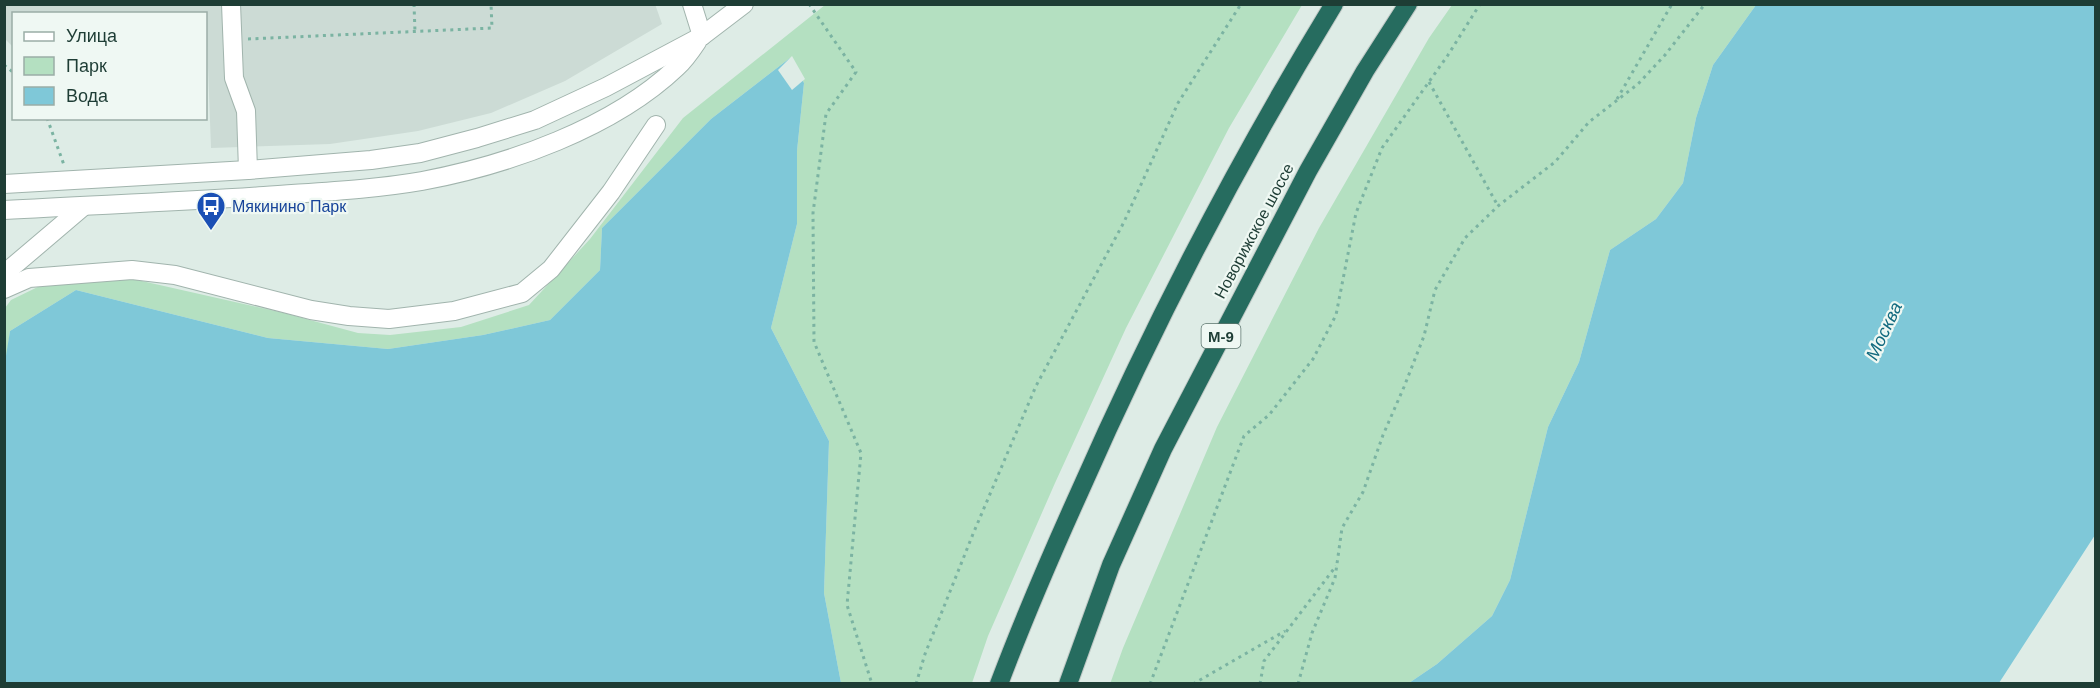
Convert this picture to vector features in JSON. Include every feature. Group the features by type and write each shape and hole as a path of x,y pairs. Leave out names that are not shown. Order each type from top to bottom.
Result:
{"highway":[{"path":"999,684 1056,544 1100,445 1192,254 1269,112 1334,4"},
{"name":"Новорижское шоссе","path":"1068,684 1111,565 1168,439 1308,171 1365,71 1408,4"}],"street":[{"path":"231,4 234,78 246,111 248,170"},
{"path":"692,4 702,36"},
{"path":"4,184 248,170 371,160 410,154 477,138 535,120 606,87 702,36 744,4"},
{"path":"4,210 210,200 373,188 423,181 479,168 544,147 622,110 678,67 702,36"},
{"path":"4,289 29,278 132,270 175,275 311,310 389,319 454,311 522,294 551,269 611,192 656,125"},
{"path":"4,274 84,206"}],"path":[{"path":"414,4 415,32"},
{"path":"233,40 492,28 491,4"},
{"path":"809,4 856,72 826,114 813,213 814,342 861,453 847,605 872,684"},
{"path":"916,684 925,654 964,555 1036,386 1124,222 1178,104 1241,4"},
{"path":"1150,684 1244,436 1269,415 1313,359 1336,315 1356,213 1382,148 1480,4"},
{"path":"1617,101 1672,4"},
{"path":"1298,684 1312,633 1335,578 1342,528 1363,492 1383,435 1412,367 1424,336 1435,290 1465,238 1498,206 1555,162 1589,122 1638,84 1665,56 1705,4"},
{"path":"1429,82 1498,206"},
{"path":"48,120 66,169"},
{"path":"1260,684 1264,661 1337,564"},
{"path":"1193,684 1288,629"}],"shaded area":[{"path":"5,4 655,4 662,24 565,81 491,113 418,131 330,144 211,148 207,12 12,12 12,46 5,39"}],"green space":[{"path":"825,5 1302,5 1229,128 1126,328 988,636 972,683 841,683 824,593 829,441 771,328 797,224 797,151 804,83 790,58 711,119 602,228 600,270 550,320 483,335 388,349 268,338 76,290 10,331 5,368 5,308 11,300 46,283 124,277 284,313 358,333 390,335 461,327 529,305 590,239 683,118"},
{"path":"1452,5 1756,5 1713,65 1696,118 1683,183 1656,219 1610,250 1579,362 1548,427 1510,580 1492,616 1437,664 1409,683 1110,684 1123,648 1217,427 1319,228 1429,38"}],"water":[{"name":"Москва","path":"1756,5 2095,5 2095,535 1999,683 1409,683 1437,664 1492,616 1510,580 1548,427 1579,362 1610,250 1656,219 1683,183 1696,118 1713,65"},
{"path":"790,58 804,83 797,151 797,224 771,328 829,441 824,593 841,683 5,684 4,368 10,331 76,290 268,338 388,349 483,335 550,320 600,270 602,228 711,119"}],"pier":[{"path":"792,56 805,79 792,90 778,70"}],"place":[{"name":"Мякинино Парк","path":"211,232"}]}
